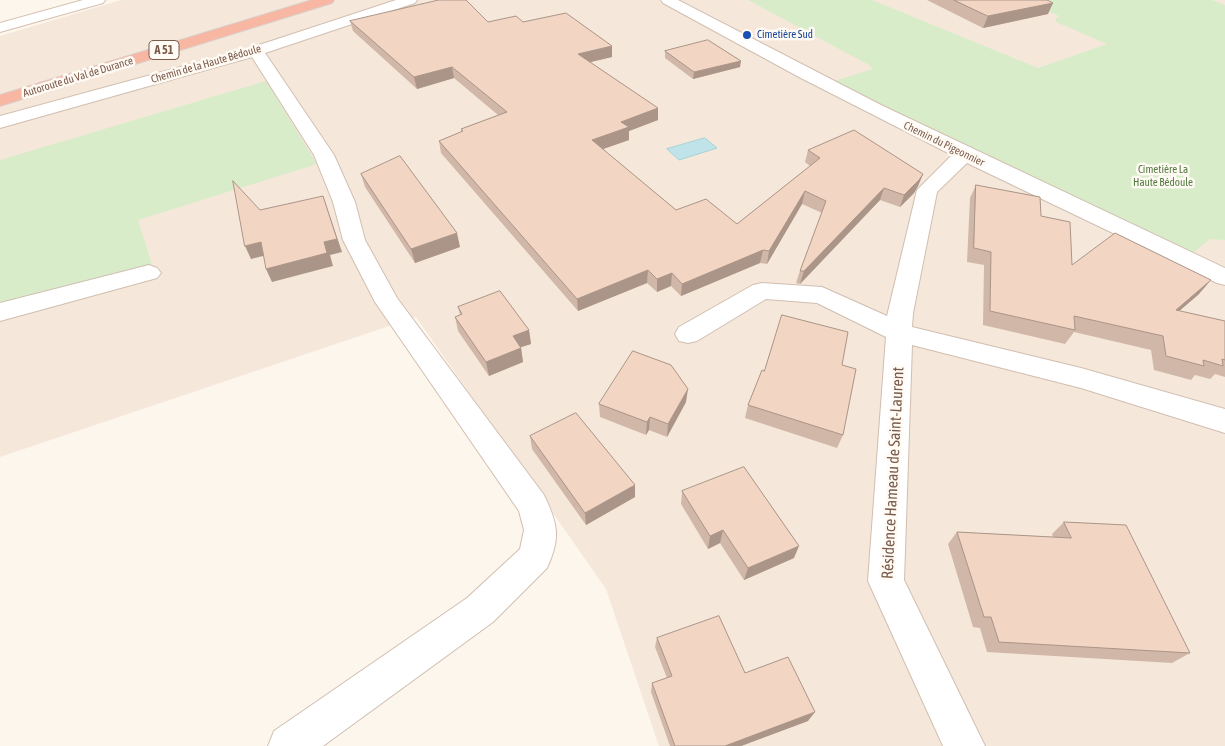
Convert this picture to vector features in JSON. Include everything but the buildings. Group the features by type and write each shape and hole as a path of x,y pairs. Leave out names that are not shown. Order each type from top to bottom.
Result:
{"highway":[{"path":"254,8 280,0"},
{"name":"Autoroute du Val de Durance","path":"0,101 327,0"},
{"name":"A 51","path":"162,35 210,21"}],"street":[{"path":"0,28 86,0"},
{"path":"0,28 98,0"},
{"name":"Chemin de la Haute Bédoule","path":"0,122 256,51 410,0"},
{"name":"Chemin du Pigeonnier","path":"668,0 794,69 964,155 1225,277"},
{"path":"256,51 324,155 344,202 354,240 387,302 533,504 541,530 535,557 480,610 289,746"},
{"name":"Résidence Hameau de Saint-Laurent","path":"964,155 927,190 900,313 886,582 964,746"},
{"path":"0,312 149,273"},
{"path":"688,334 762,291 822,295 900,333 1081,378 1225,422"}],"shaded area":[{"path":"121,0 1225,0 1225,746 659,746 606,589 416,317 0,457 0,36"}],"green space":[{"name":"Cimetière La Haute Bédoule","path":"748,0 872,0 1038,68 1107,44 1056,22 1059,16 1050,12 1037,0 1212,0 1225,5 1225,240 1210,239 1193,253 831,82 873,69 869,65"},
{"path":"266,81 317,164 138,220 152,265 0,303 0,160"}],"water":[{"path":"705,138 717,148 679,160 667,149"}],"place":[{"name":"Cimetière Sud","path":"747,35"}]}
